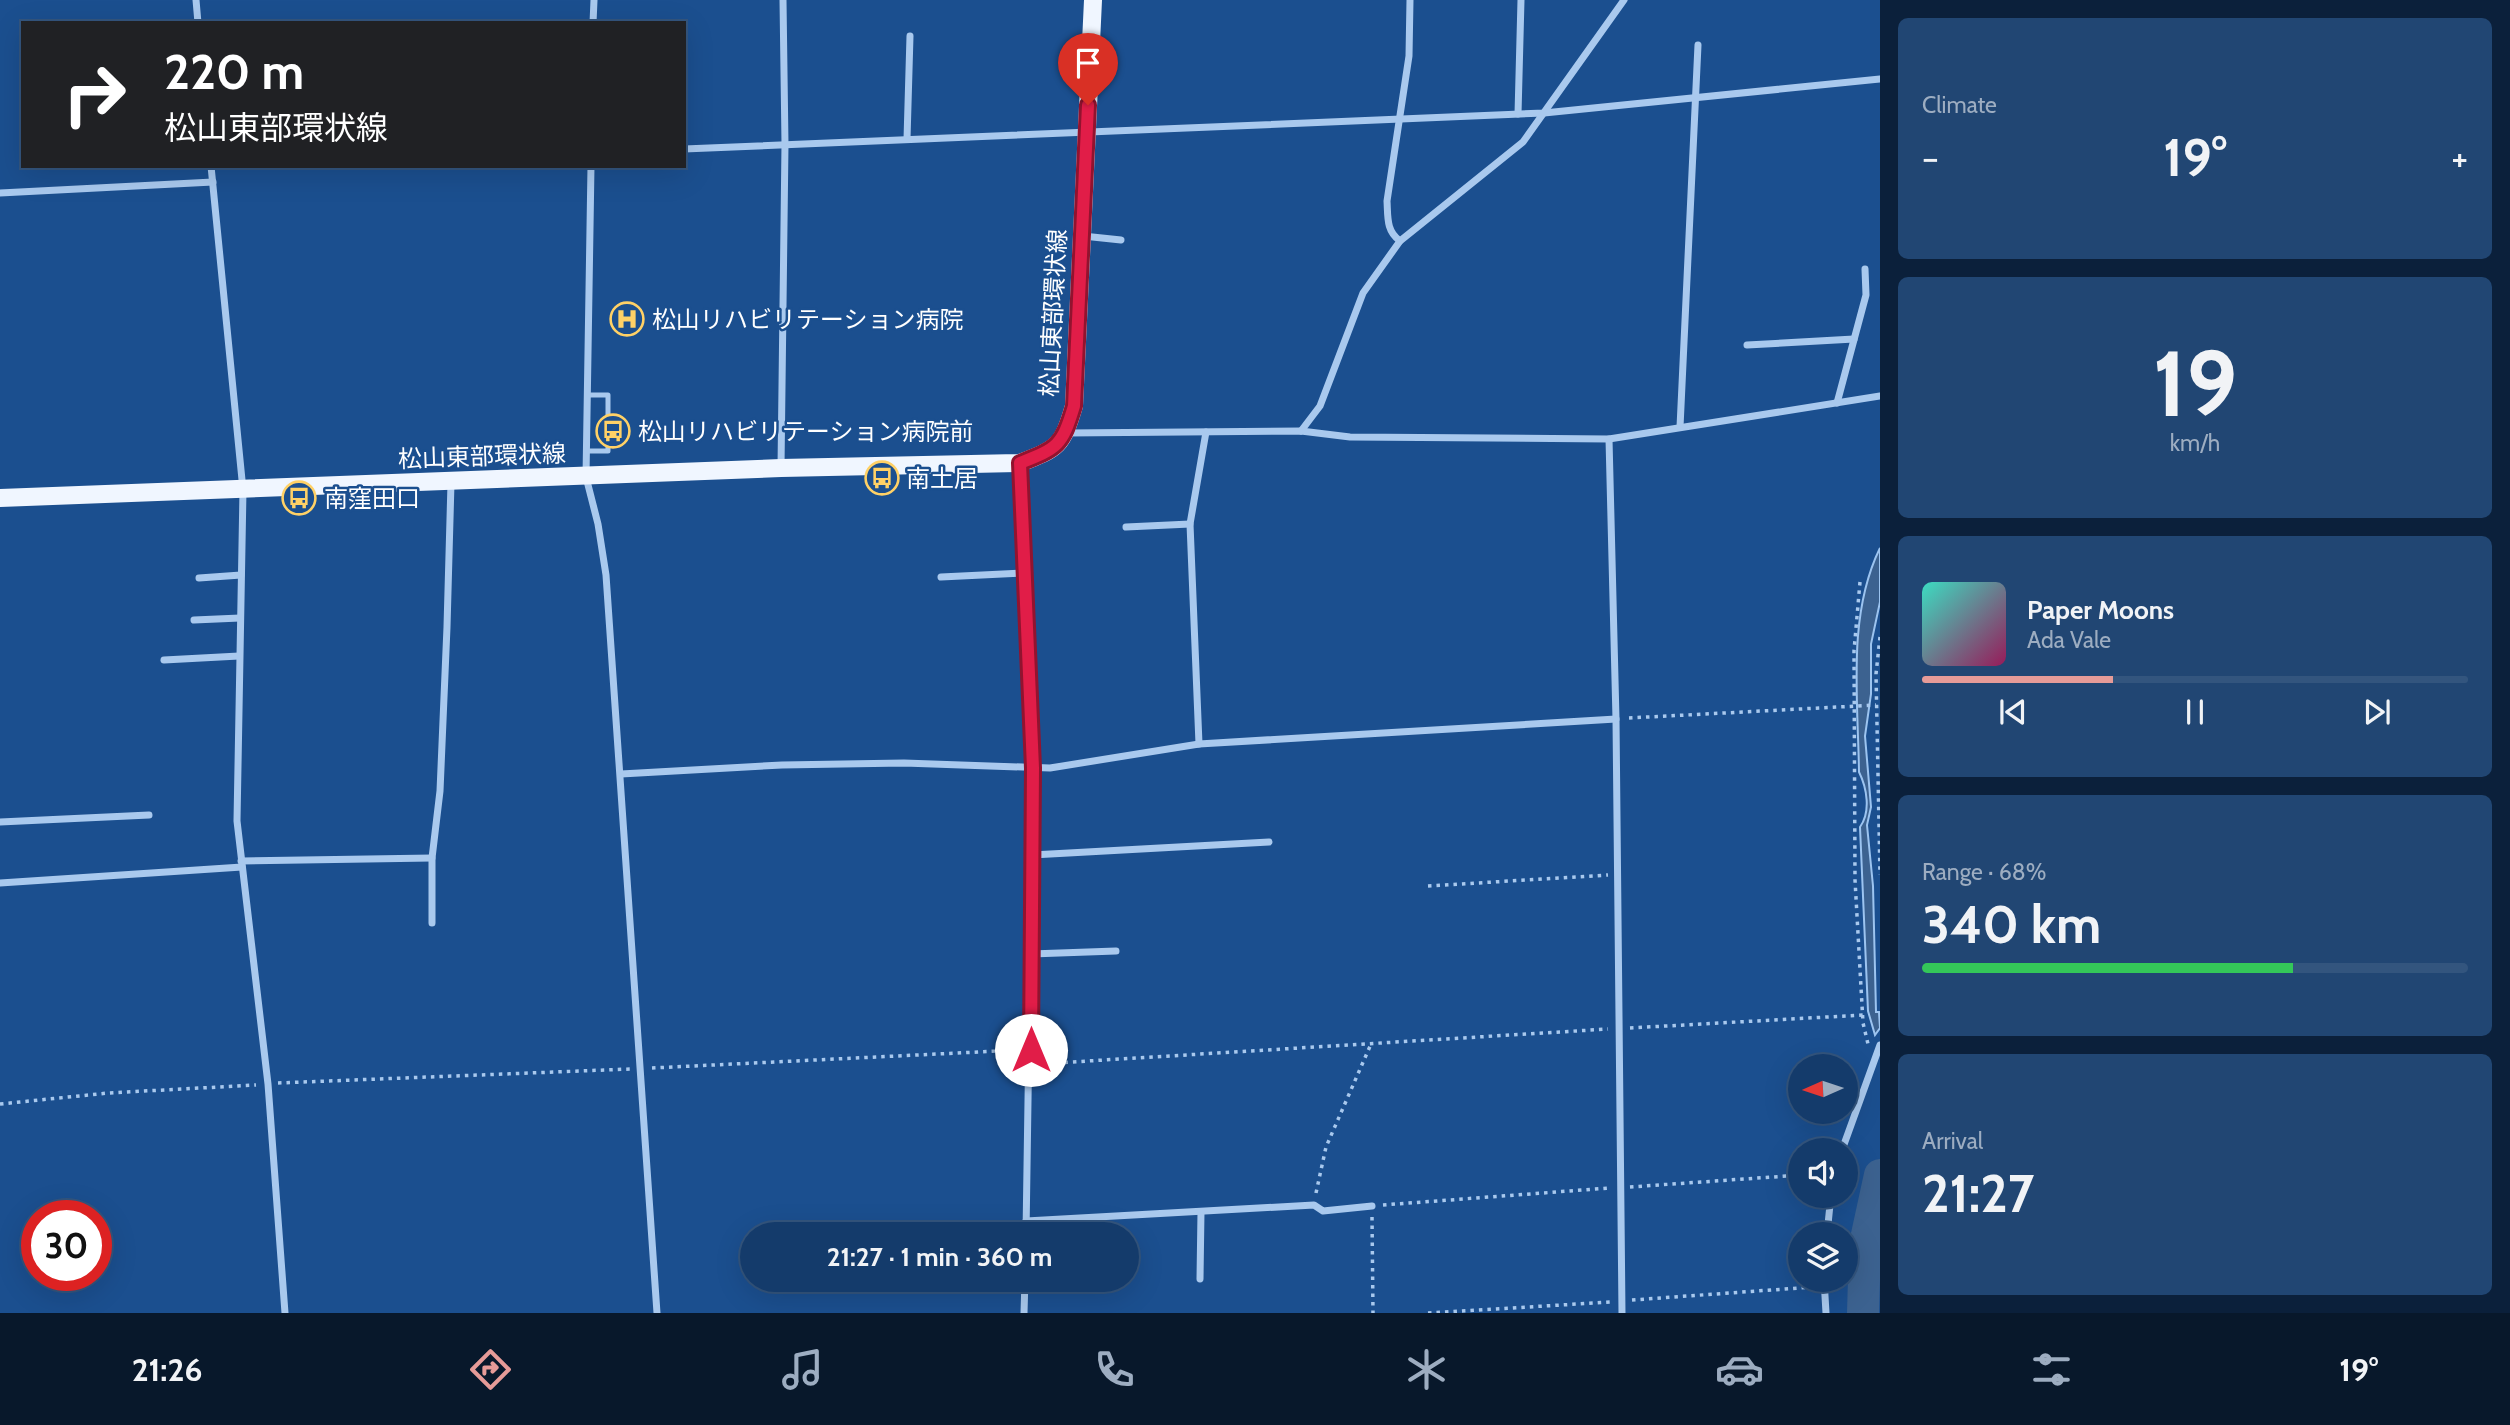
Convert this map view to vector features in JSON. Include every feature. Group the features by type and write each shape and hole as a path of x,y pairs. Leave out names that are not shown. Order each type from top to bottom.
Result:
{"main road":[{"name":"松山東部環状線","path":"0,498 781,468 1020,463 1052,450 1066,433 1074,406 1093,0"}],"street":[{"path":"196,0 198,21"},
{"path":"593,21 594,0"},
{"path":"781,468 785,144 782,0"},
{"path":"1399,241 1392,235 1388,223 1387,201 1409,56 1410,0"},
{"path":"1518,114 1521,0"},
{"path":"1301,431 1320,406 1363,293 1399,241 1523,142 1624,0"},
{"path":"907,139 910,36"},
{"path":"1680,428 1698,44"},
{"path":"686,149 1544,113 1880,79"},
{"path":"211,168 243,490 237,821 268,1084 285,1313"},
{"path":"591,168 586,477 598,524 606,575 657,1313"},
{"path":"0,193 213,181"},
{"path":"1082,236 1121,240"},
{"path":"1837,402 1866,295 1865,270"},
{"path":"1747,345 1854,339"},
{"path":"1066,433 1301,431 1350,437 1609,439 1880,396"},
{"path":"1199,744 1190,524 1206,432"},
{"path":"1609,439 1616,719 1622,1313"},
{"path":"1020,463 1033,768 1031,1050 1026,1221 1314,1205 1323,1211 1372,1206"},
{"path":"432,923 432,858 440,791 451,482"},
{"path":"1126,527 1190,524"},
{"path":"941,577 1025,573"},
{"path":"199,578 241,575"},
{"path":"194,620 240,618"},
{"path":"164,660 239,656"},
{"path":"621,774 782,765 890,763 1050,768 1199,744 1616,719"},
{"path":"0,822 149,815"},
{"path":"1032,855 1269,842"},
{"path":"0,883 242,864 432,858"},
{"path":"1031,954 1116,951"},
{"path":"1846,1138 1880,1045"},
{"path":"1200,1279 1201,1212"},
{"path":"1024,1313 1025,1292"},
{"path":"1825,1292 1826,1313"}],"lane":[{"path":"586,451 608,451 608,395 587,395"}],"path":[{"path":"1860,582 1855,706 1855,880 1863,1015 1868,1045 1875,1055"},
{"path":"1880,637 1874,705 1880,875"},
{"path":"1616,719 1874,705"},
{"path":"1428,886 1618,874"},
{"path":"1030,1065 1863,1015"},
{"path":"1314,1205 1326,1147 1371,1044"},
{"path":"0,1104 108,1093 268,1084 1031,1050"},
{"path":"1373,1313 1372,1206 1788,1176"}],"water":[{"path":"1880,548 1880,602 1871,644 1871,694 1865,736 1871,807 1867,825 1873,886 1876,1012 1879,1012 1880,1028 1875,1035 1868,1011 1860,827 1866,814 1867,800 1859,772 1857,658 1863,601"}],"waterway":[{"path":"1863,1313 1865,1244 1880,1175"}],"place":[{"name":"松山リハビリテーション病院","path":"627,319"},
{"name":"松山リハビリテーション病院前","path":"613,431"},
{"name":"南土居","path":"882,478"},
{"name":"南窪田口","path":"299,498"}],"route":[{"path":"1031,1050 1033,768 1020,463 1052,450 1066,433 1074,406 1088,105"}]}
